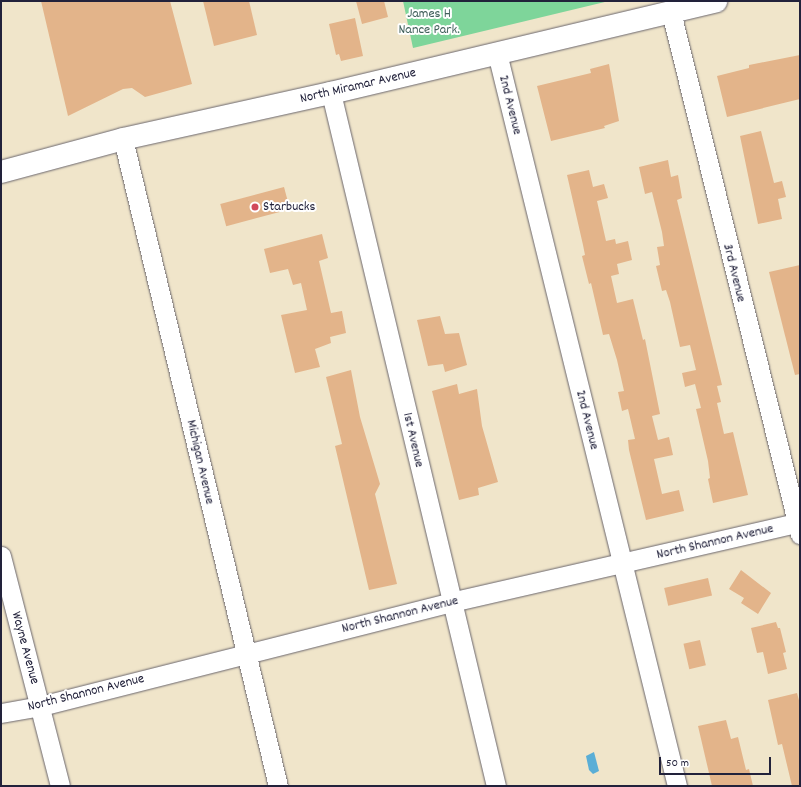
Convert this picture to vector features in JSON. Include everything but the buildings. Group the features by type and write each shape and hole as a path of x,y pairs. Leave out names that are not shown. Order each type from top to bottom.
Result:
{"main road":[{"name":"North Miramar Avenue","path":"1,172 123,139 331,93 716,1"}],"street":[{"name":"3rd Avenue","path":"671,12 799,527"},
{"name":"2nd Avenue","path":"497,53 677,786"},
{"name":"1st Avenue","path":"331,93 496,786"},
{"name":"Michigan Avenue","path":"123,139 278,786"},
{"name":"North Shannon Avenue","path":"1,713 41,706 451,602 623,563 799,527"},
{"name":"Wayne Avenue","path":"1,556 41,706 60,786"}],"green space":[{"name":"James H Nance Park.","path":"403,1 609,1 413,48"}],"water":[{"path":"594,752 599,771 593,774 589,770 586,756"}],"place":[{"name":"Starbucks","path":"255,207"}]}
